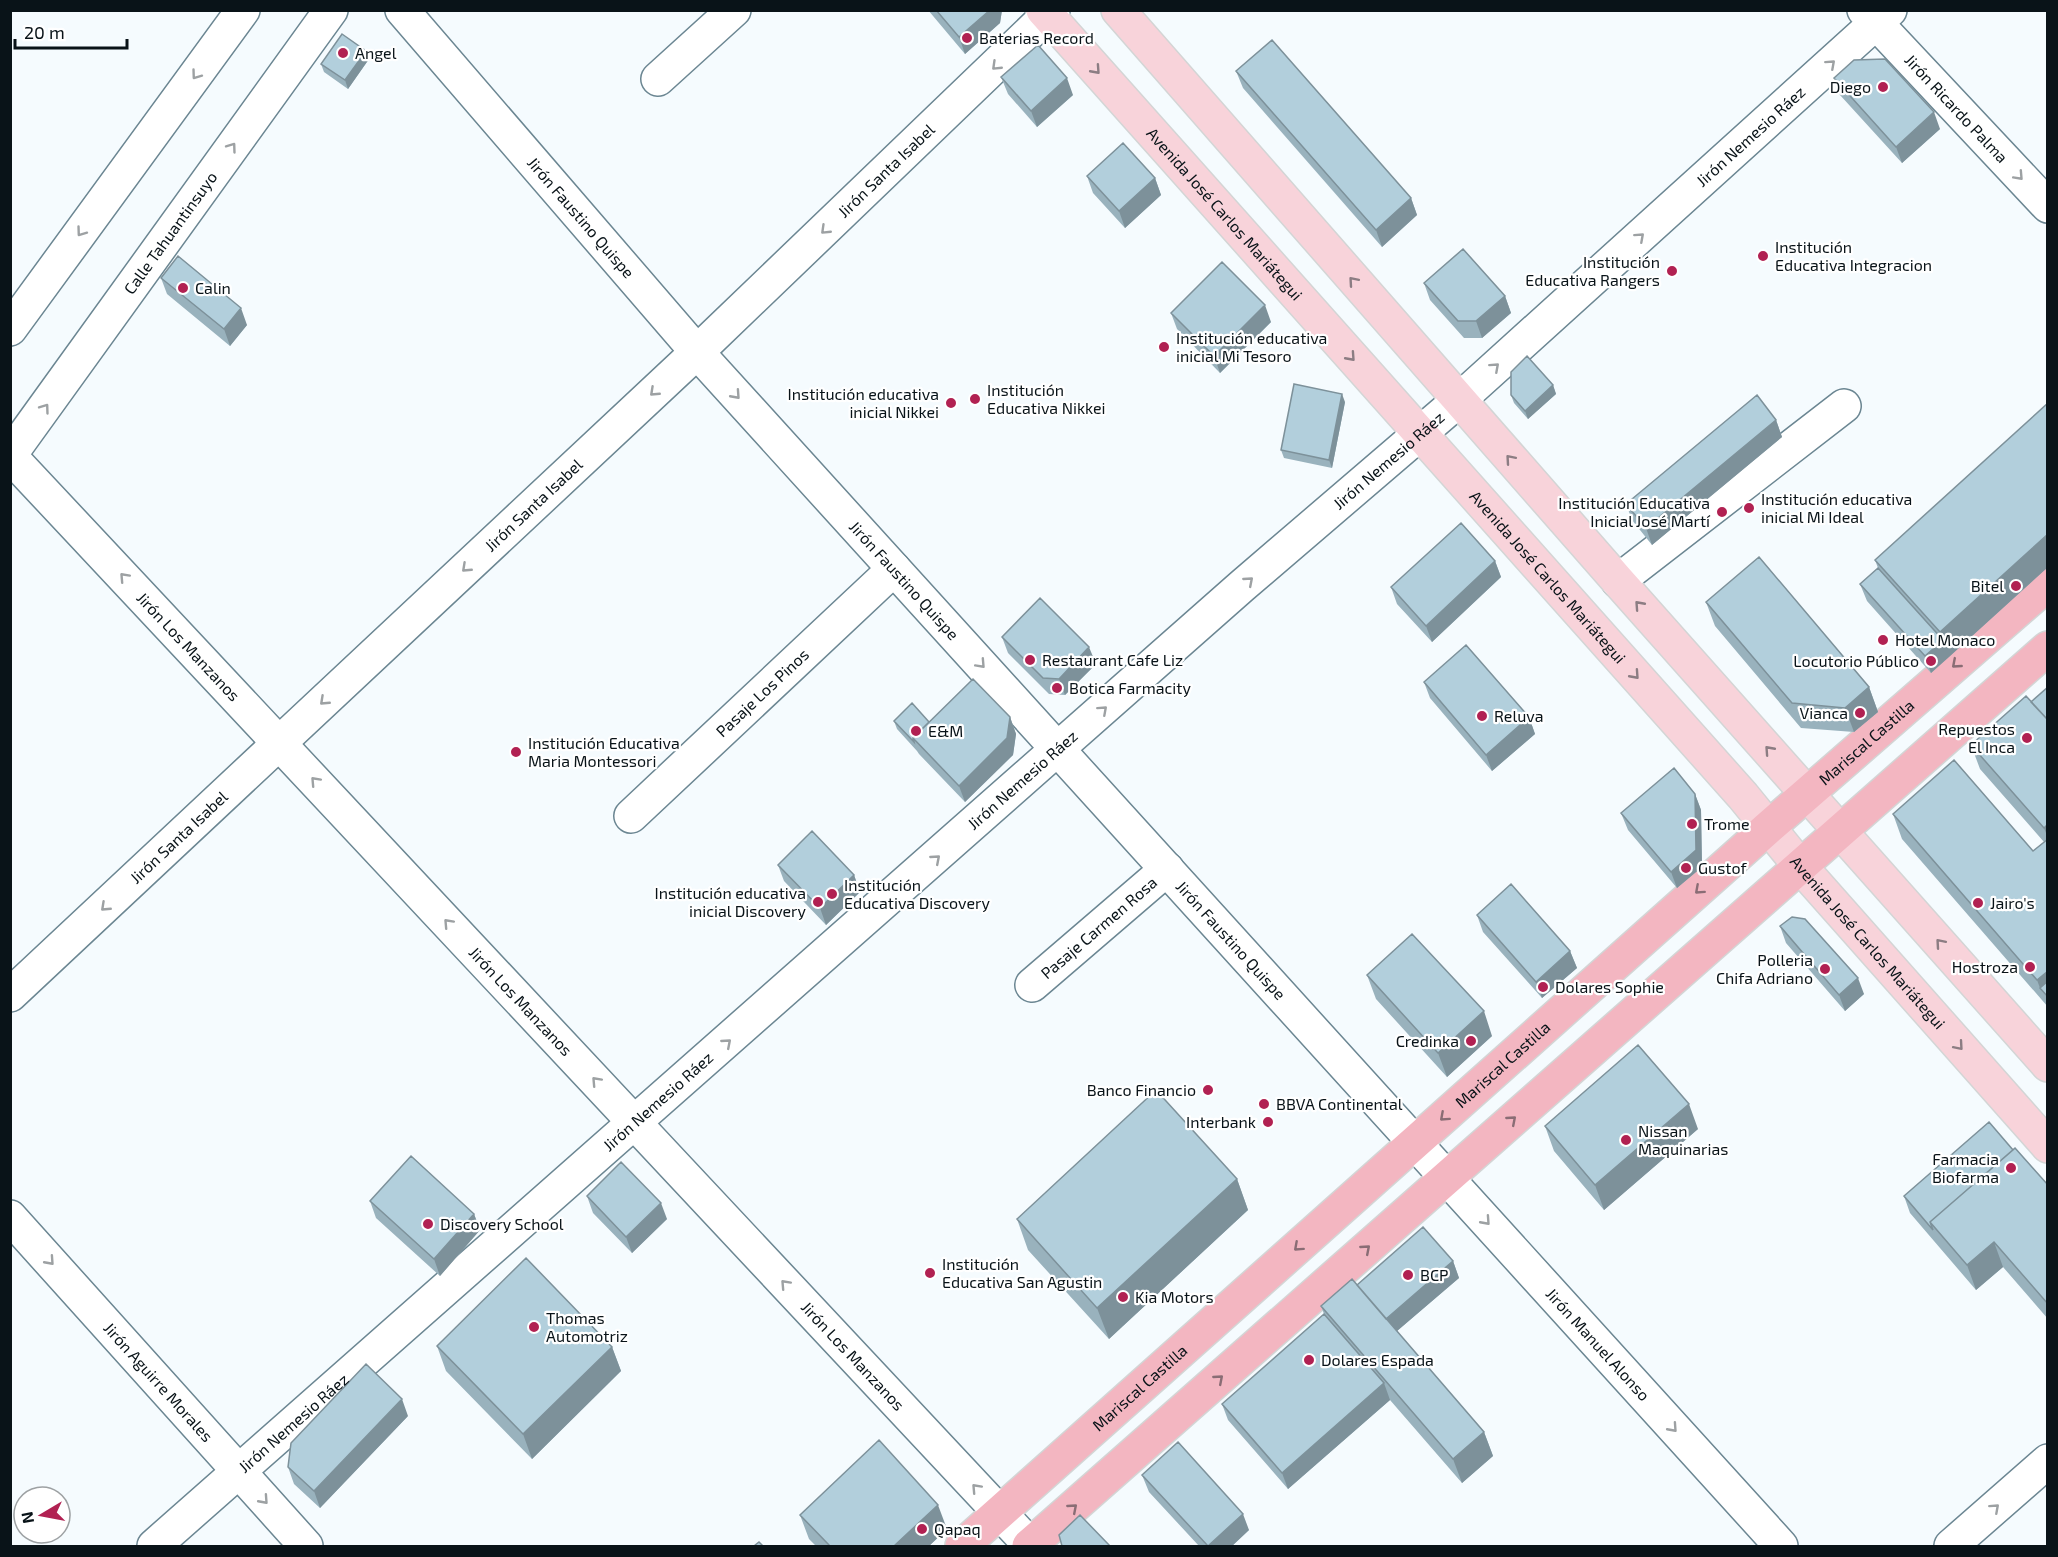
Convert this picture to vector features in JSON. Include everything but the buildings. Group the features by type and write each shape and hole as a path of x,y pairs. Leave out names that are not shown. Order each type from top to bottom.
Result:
{"highway":[{"name":"Mariscal Castilla","path":"962,1546 1769,828 2048,584"},
{"path":"1030,1546 2048,648"}],"main road":[{"path":"1118,10 1618,581 2048,1065"},
{"name":"Avenida José Carlos Mariátegui","path":"1048,12 2048,1146"}],"street":[{"path":"10,329 243,10"},
{"name":"Calle Tahuantinsuyo","path":"10,455 331,10"},
{"name":"Jirón Faustino Quispe","path":"402,10 697,352 1060,749 1415,1143"},
{"path":"658,79 734,10"},
{"name":"Jirón Santa Isabel","path":"10,995 697,352 1048,12"},
{"name":"Jirón Nemesio Ráez","path":"154,1546 636,1124 1242,586 1459,400 1876,15"},
{"name":"Jirón Ricardo Palma","path":"1876,15 2048,206"},
{"path":"1618,581 1844,406"},
{"name":"Jirón Los Manzanos","path":"10,455 1030,1546"},
{"name":"Pasaje Los Pinos","path":"631,816 894,569"},
{"name":"Pasaje Carmen Rosa","path":"1032,985 1167,869"},
{"name":"Jirón Manuel Alonso","path":"1415,1143 1781,1546"},
{"name":"Jirón Aguirre Morales","path":"10,1217 306,1546"},
{"path":"1951,1546 2048,1461"}],"place":[{"name":"Baterias Record","path":"967,38"},
{"name":"Angel","path":"343,53"},
{"name":"Diego","path":"1883,87"},
{"name":"Institución Educativa Integracion","path":"1763,256"},
{"name":"Institución Educativa Rangers","path":"1672,271"},
{"name":"Calin","path":"183,288"},
{"name":"Institución educativa inicial Mi Tesoro","path":"1164,347"},
{"name":"Institución Educativa Nikkei","path":"975,399"},
{"name":"Institución educativa inicial Nikkei","path":"951,403"},
{"name":"Institución educativa inicial Mi Ideal","path":"1749,508"},
{"name":"Institución Educativa Inicial José Martí","path":"1722,512"},
{"name":"Bitel","path":"2016,586"},
{"name":"Hotel Monaco","path":"1883,640"},
{"name":"Restaurant Cafe Liz","path":"1030,660"},
{"name":"Locutorio Público","path":"1931,661"},
{"name":"Botica Farmacity","path":"1057,688"},
{"name":"Vianca","path":"1860,713"},
{"name":"Reluva","path":"1482,716"},
{"name":"E&M","path":"916,731"},
{"name":"Repuestos El Inca","path":"2027,738"},
{"name":"Institución Educativa Maria Montessori","path":"516,752"},
{"name":"Trome","path":"1692,824"},
{"name":"Gustof","path":"1686,868"},
{"name":"Institución Educativa Discovery","path":"832,894"},
{"name":"Institución educativa inicial Discovery","path":"818,902"},
{"name":"Jairo's","path":"1978,903"},
{"name":"Hostroza","path":"2030,967"},
{"name":"Polleria Chifa Adriano","path":"1825,969"},
{"name":"Dolares Sophie","path":"1543,987"},
{"name":"Credinka","path":"1471,1041"},
{"name":"Banco Financio","path":"1208,1090"},
{"name":"BBVA Continental","path":"1264,1104"},
{"name":"Interbank","path":"1268,1122"},
{"name":"Nissan Maquinarias","path":"1626,1140"},
{"name":"Farmacia Biofarma","path":"2011,1168"},
{"name":"Discovery School","path":"428,1224"},
{"name":"Institución Educativa San Agustin","path":"930,1273"},
{"name":"BCP","path":"1408,1275"},
{"name":"Kia Motors","path":"1123,1297"},
{"name":"Thomas Automotriz","path":"534,1327"},
{"name":"Dolares Espada","path":"1309,1360"},
{"name":"Qapaq","path":"922,1529"}]}
